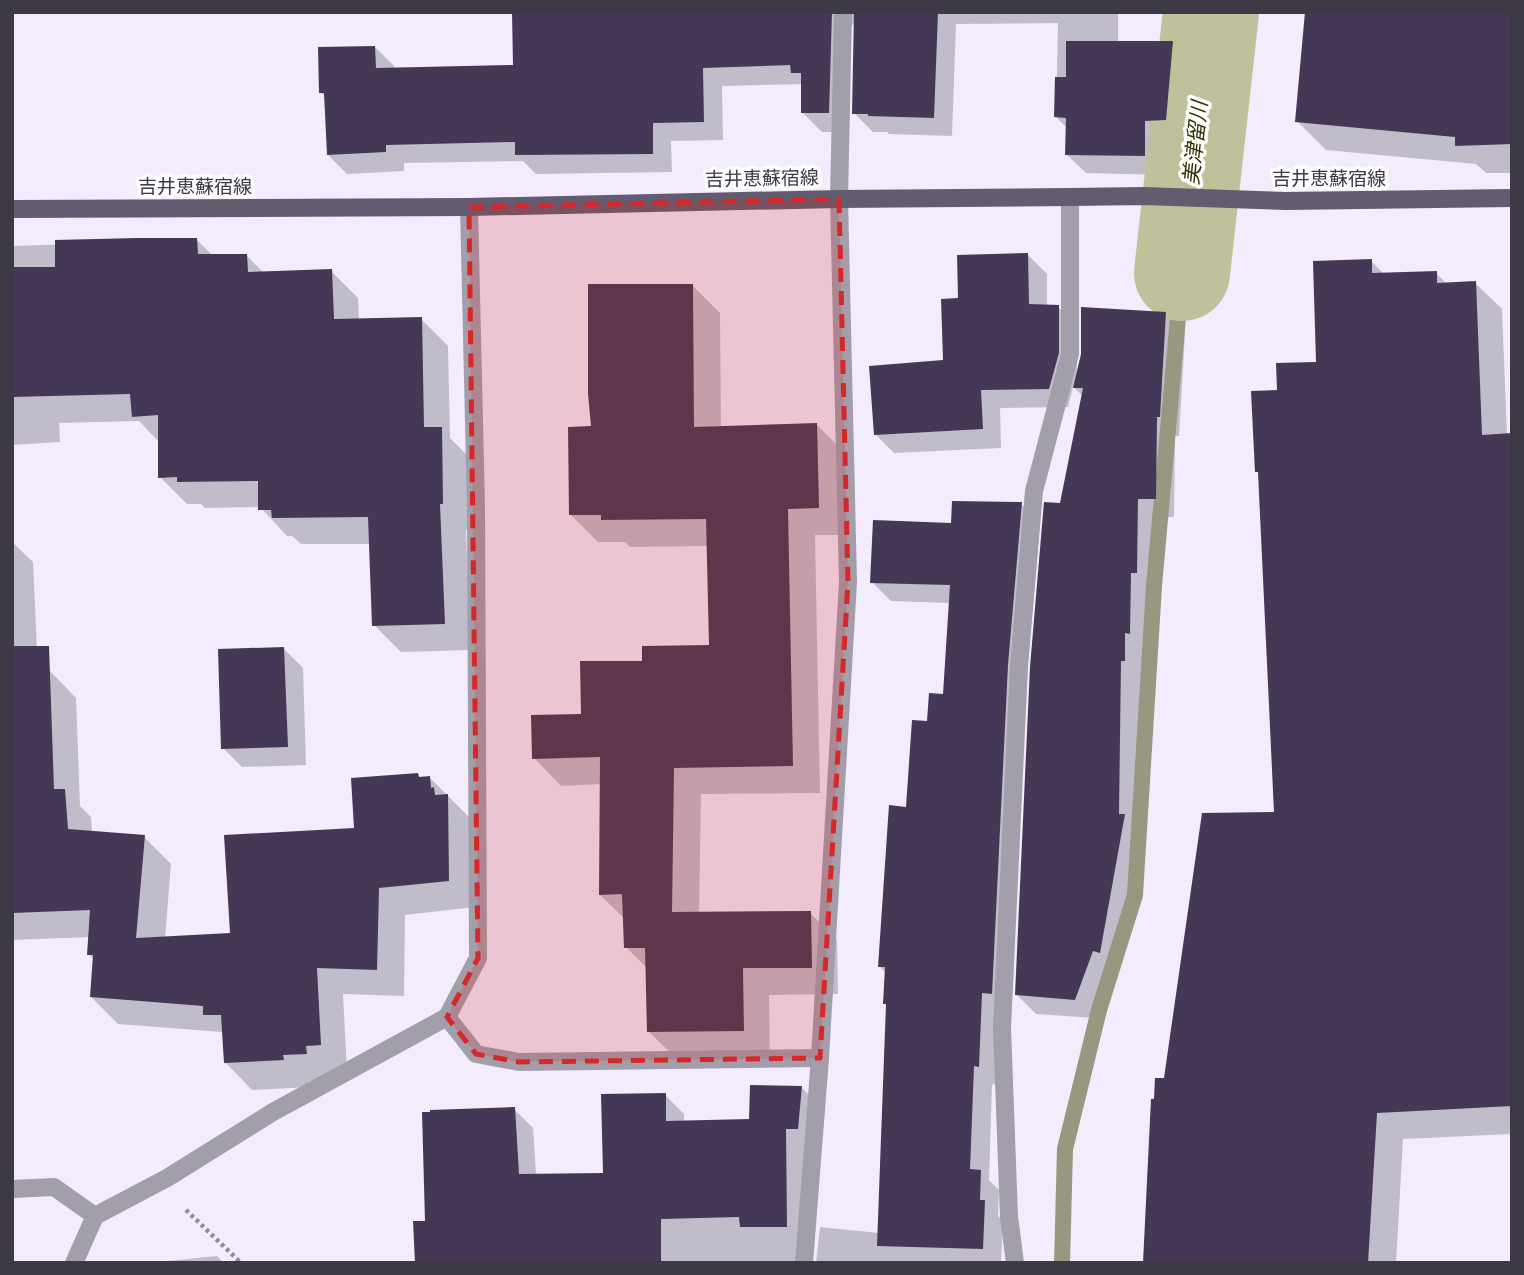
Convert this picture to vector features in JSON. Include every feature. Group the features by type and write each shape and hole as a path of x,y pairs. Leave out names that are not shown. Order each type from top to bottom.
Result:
{"main road":[{"name":"吉井恵蘇宿線","path":"12,209 470,207 1144,196 1286,201 1512,198"}],"street":[{"path":"804,1263 820,1058 848,582 839,199 843,12"},
{"path":"1015,1263 1009,1217 1002,1028 1019,666 1034,491 1070,354 1070,197"},
{"path":"74,1263 95,1216 158,1182 273,1112 447,1017 478,958 476,507 470,207"},
{"path":"447,1017 476,1054 519,1062 820,1058"},
{"path":"12,1189 54,1188 95,1216"}],"path":[{"path":"158,1182 239,1263"}],"highlighted area":[{"path":"839,199 848,582 820,1058 519,1062 476,1054 447,1017 478,958 469,207"}],"building":[{"path":"512,12 832,12 829,113 801,113 801,73 791,73 790,65 703,68 704,122 653,123 653,154 515,155 515,142 386,145 386,152 327,155 324,93 319,93 318,47 375,46 376,68 513,65"},
{"path":"854,12 938,12 934,118 852,114"},
{"path":"1305,12 1512,12 1512,144 1455,146 1455,137 1295,122"},
{"path":"1066,41 1173,41 1166,120 1145,121 1145,156 1065,155 1066,118 1054,117 1055,77 1066,77"},
{"path":"197,238 198,254 247,254 248,272 332,269 334,319 422,317 424,427 442,427 443,504 440,504 445,624 372,626 368,517 272,518 271,510 258,510 258,481 177,482 177,477 158,478 158,415 132,417 130,394 12,397 12,267 55,267 55,240"},
{"path":"1028,253 1029,304 1059,305 1059,353 1049,389 981,390 983,429 874,435 869,366 943,360 941,299 958,298 957,255"},
{"path":"1372,259 1372,273 1437,271 1437,283 1476,281 1482,435 1512,433 1512,1106 1377,1113 1368,1263 1143,1263 1151,1099 1154,1099 1155,1078 1164,1078 1202,813 1274,812 1258,472 1255,472 1251,391 1277,390 1276,363 1316,362 1313,261"},
{"path":"588,284 693,284 694,427 817,423 819,508 788,509 793,766 674,768 672,912 811,911 812,968 743,968 744,1031 647,1032 645,948 624,948 622,894 599,895 600,757 532,759 531,715 581,714 580,661 642,661 642,646 709,645 706,519 601,520 601,515 569,515 568,427 591,426 588,394"},
{"path":"1081,307 1166,312 1160,417 1157,417 1156,499 1138,499 1137,573 1131,573 1130,634 1125,633 1125,661 1121,661 1119,814 1125,814 1100,953 1093,951 1075,1000 1015,995 1030,667 1044,502 1060,503 1083,388 1073,388 1081,354"},
{"path":"952,501 1022,502 1008,665 992,994 982,993 979,1067 974,1066 970,1169 981,1170 980,1200 985,1200 983,1249 877,1246 886,1004 883,1004 885,967 878,967 889,805 906,807 912,720 927,721 929,693 943,694 950,585 870,583 873,520 951,523"},
{"path":"12,646 49,646 54,789 65,789 68,829 145,835 136,938 230,933 224,835 354,828 351,778 418,773 419,777 430,776 435,795 448,794 449,881 379,888 377,970 317,968 321,1045 306,1046 307,1054 283,1055 284,1060 224,1063 221,1015 203,1015 203,1006 90,997 93,955 87,955 90,910 12,913"},
{"path":"284,647 288,747 221,749 218,649"},
{"path":"750,1085 802,1086 798,1129 786,1129 787,1227 740,1227 739,1217 661,1219 661,1263 415,1263 413,1221 425,1221 422,1112 515,1107 519,1174 603,1173 601,1094 666,1093 666,1121 749,1119"}],"waterway":[{"name":"美津留川","path":"1182,273 1211,12"},
{"path":"1062,1263 1065,1149 1099,1010 1135,895 1154,586 1182,273"}]}
